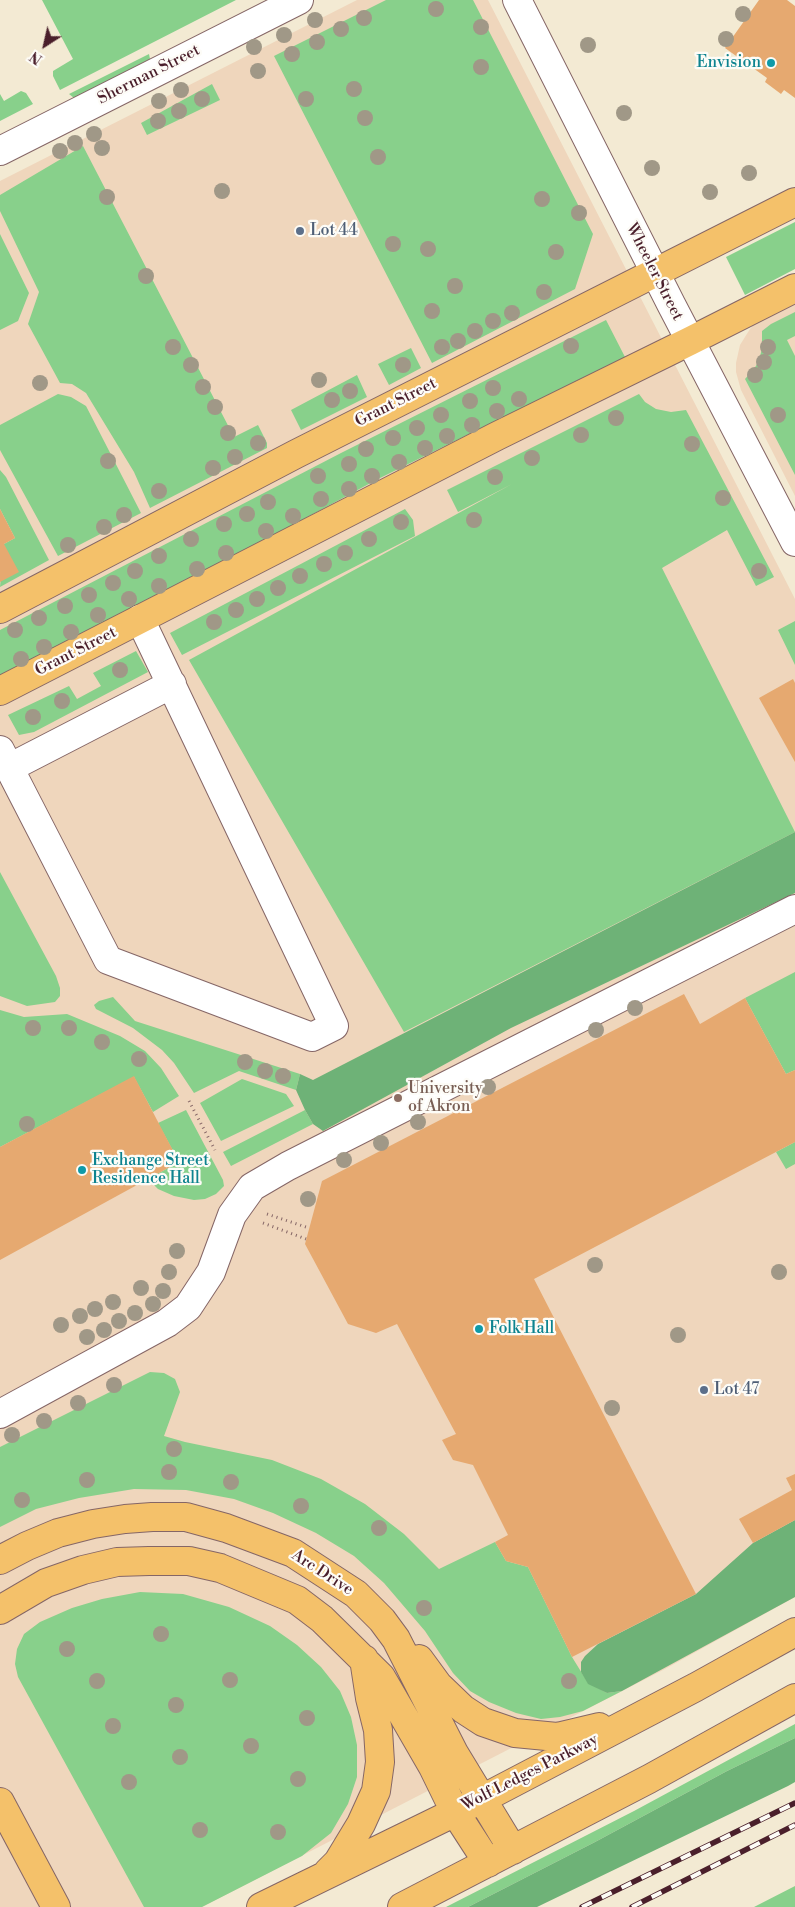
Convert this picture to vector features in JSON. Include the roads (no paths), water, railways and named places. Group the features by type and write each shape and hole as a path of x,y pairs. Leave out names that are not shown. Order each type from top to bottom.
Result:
{"main road":[{"name":"Grant Street","path":"0,609 296,454 795,202"},
{"name":"Grant Street","path":"0,691 497,436 795,288"},
{"name":"Arc Drive","path":"0,1560 58,1533 93,1524 125,1519 186,1517 226,1528 293,1553 356,1594 382,1620 396,1639 454,1752 513,1850"},
{"path":"0,1610 46,1583 83,1570 117,1562 189,1561 220,1568 297,1600 322,1619 381,1677 433,1767 455,1812 488,1863"},
{"path":"382,1620 419,1658 438,1685 463,1709 483,1722 515,1733 557,1736 637,1717"},
{"name":"Wolf Ledges Parkway","path":"261,1907 482,1799 795,1632"},
{"path":"326,1874 338,1862 361,1824 376,1791 380,1762 378,1730 370,1698 364,1659"},
{"path":"402,1907 658,1775 795,1698"},
{"path":"0,1802 56,1907"}],"street":[{"name":"Sherman Street","path":"0,152 299,0"},
{"name":"Wheeler Street","path":"517,0 654,272 795,542"},
{"path":"140,619 172,684 334,1026 312,1037 108,960 5,759 172,684"},
{"path":"0,1414 167,1323 188,1307 211,1272 232,1215 252,1187 288,1166 795,909"}],"railway":[{"path":"582,1907 795,1803"},
{"path":"632,1907 795,1825"}],"place":[{"name":"Envision","path":"771,63"},
{"name":"Lot 44","path":"300,231"},
{"name":"University of Akron","path":"398,1098"},
{"name":"Exchange Street Residence Hall","path":"82,1170"},
{"name":"Folk Hall","path":"479,1329"},
{"name":"Lot 47","path":"704,1390"}]}
